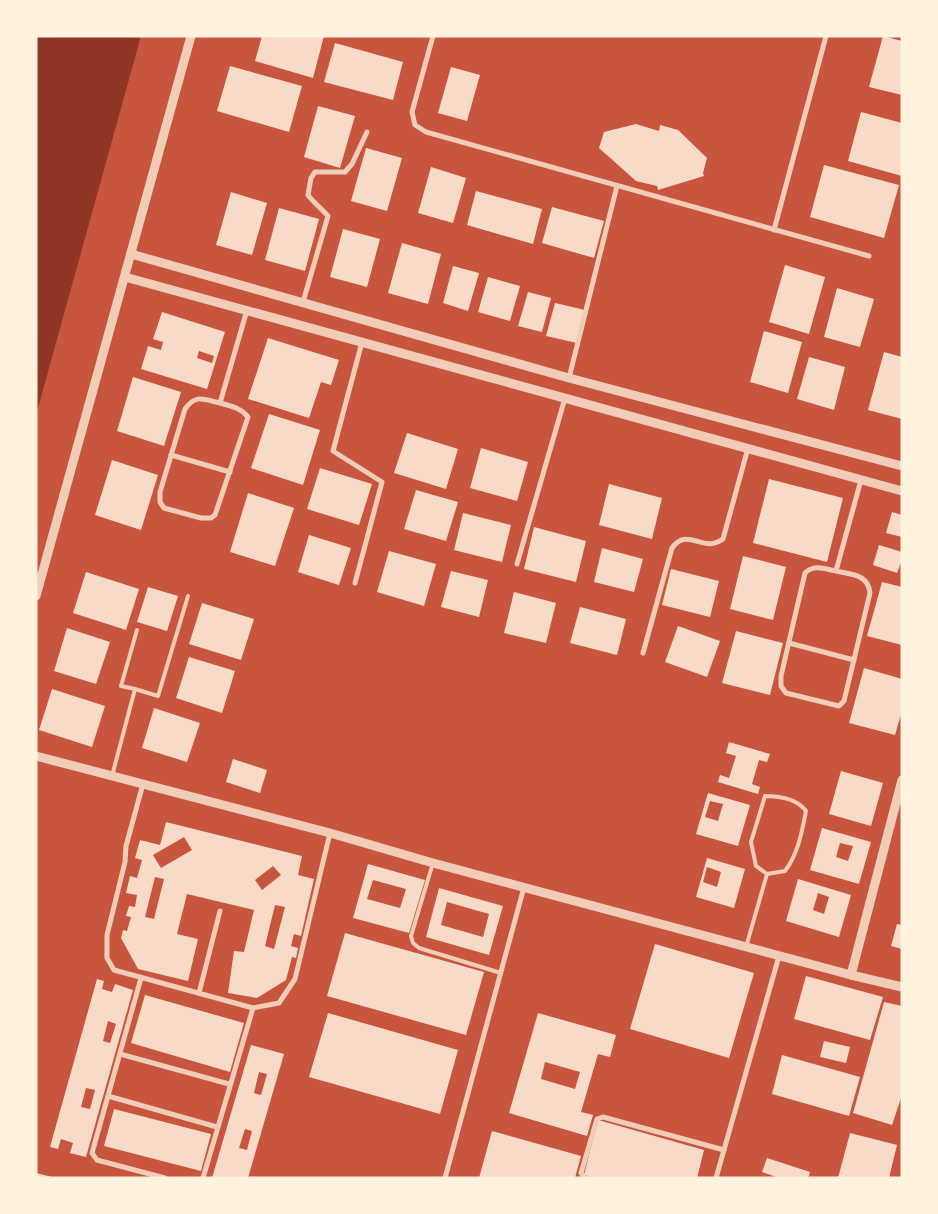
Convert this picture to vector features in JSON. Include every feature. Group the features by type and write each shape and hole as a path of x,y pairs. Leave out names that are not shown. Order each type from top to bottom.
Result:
{"street":[{"path":"36,596 191,36"},
{"path":"433,36 412,112 415,125 426,132 869,256"},
{"path":"774,230 826,36"},
{"path":"303,302 328,216 308,195 310,178 315,172 345,172 352,164 367,132"},
{"path":"569,378 618,186"},
{"path":"131,254 569,378 902,466"},
{"path":"125,277 902,491"},
{"path":"220,403 247,310"},
{"path":"355,583 382,482 333,451 362,342"},
{"path":"198,398 238,408 245,412 248,417 215,515 211,518 201,518 164,508 160,502 160,492 171,455 185,409 190,402 198,398"},
{"path":"517,564 565,398"},
{"path":"643,653 672,548 682,538 708,545 718,544 723,539 748,448"},
{"path":"171,455 230,472"},
{"path":"836,571 861,480"},
{"path":"815,567 836,571 864,578 869,584 870,593 844,701 839,706 786,693 781,686 781,676 788,643 805,573 809,569 815,567"},
{"path":"788,643 854,660"},
{"path":"36,756 330,833 433,863 779,956 902,987"},
{"path":"851,975 902,780"},
{"path":"143,784 126,846 125,862 107,936 107,958 114,970 253,1008 279,1003 295,979 330,833"},
{"path":"445,1178 524,887"},
{"path":"199,993 220,911"},
{"path":"716,1178 779,956"},
{"path":"141,978 92,1153 97,1160 165,1178"},
{"path":"203,1178 229,1084 253,1008"},
{"path":"120,1054 229,1084"},
{"path":"108,1096 217,1126"},
{"path":"586,1178 581,1172 597,1119 603,1117 724,1150"}],"lane":[{"path":"137,630 121,686 158,696 188,596"},
{"path":"112,776 135,690"},
{"path":"765,796 776,796 800,803 806,811 793,860 785,870 767,874 756,866 751,842 765,796"},
{"path":"433,863 411,936 413,943 419,948 501,973"},
{"path":"746,947 767,874"}],"shaded area":[{"path":"36,36 141,36 36,415"}],"building":[{"path":"262,36 324,36 313,78 255,61"},
{"path":"883,36 902,41 902,95 869,87"},
{"path":"335,43 403,62 393,100 324,82"},
{"path":"230,66 302,86 289,132 217,111"},
{"path":"451,67 480,75 467,121 438,113"},
{"path":"318,106 355,116 340,168 304,157"},
{"path":"861,112 902,123 902,176 848,161"},
{"path":"636,124 659,131 660,125 678,130 707,158 704,176 658,190 657,186 636,181 599,148 604,132"},
{"path":"366,148 402,158 387,211 351,201"},
{"path":"824,165 899,185 884,238 810,217"},
{"path":"431,167 466,178 453,223 418,213"},
{"path":"476,191 542,209 533,244 467,225"},
{"path":"231,192 267,203 252,255 216,245"},
{"path":"552,207 604,221 594,258 542,243"},
{"path":"279,208 319,219 305,271 265,260"},
{"path":"343,229 380,239 367,287 330,277"},
{"path":"402,243 441,254 428,304 388,293"},
{"path":"785,265 825,277 809,334 769,322"},
{"path":"453,266 479,273 468,311 443,303"},
{"path":"488,277 520,286 510,321 478,312"},
{"path":"837,288 874,299 860,347 824,337"},
{"path":"528,292 551,298 542,332 518,326"},
{"path":"555,303 585,310 577,343 546,336"},
{"path":"162,312 225,332 207,389 141,369 148,346 161,350 163,342 153,339","holes":["199,351 214,356 212,363 197,358"]},
{"path":"764,331 802,342 788,393 750,382"},
{"path":"268,338 339,360 331,385 321,382 309,418 248,399"},
{"path":"884,352 902,357 902,419 868,410"},
{"path":"809,357 845,367 834,410 797,399"},
{"path":"133,377 181,392 164,446 117,431"},
{"path":"269,414 320,430 303,485 251,468"},
{"path":"407,433 458,449 446,489 394,473"},
{"path":"481,448 528,462 517,501 470,488"},
{"path":"112,460 158,475 141,530 95,515"},
{"path":"320,468 372,484 359,525 307,509"},
{"path":"769,479 843,498 827,562 753,543"},
{"path":"609,484 662,498 652,539 599,525"},
{"path":"416,490 458,502 446,541 404,529"},
{"path":"248,493 294,508 275,566 230,552"},
{"path":"892,512 902,515 902,537 886,533"},
{"path":"463,513 511,525 502,562 454,550"},
{"path":"534,527 586,541 576,582 524,569"},
{"path":"309,535 351,548 339,585 298,572"},
{"path":"879,545 902,552 902,560 897,573 873,565"},
{"path":"602,548 643,559 634,592 594,582"},
{"path":"389,551 436,564 424,606 377,592"},
{"path":"743,556 786,567 773,620 730,609"},
{"path":"671,569 719,581 710,617 662,605"},
{"path":"451,571 488,580 479,617 441,607"},
{"path":"86,572 139,589 126,630 73,613"},
{"path":"882,582 902,587 902,645 867,636"},
{"path":"148,587 178,596 167,631 137,622"},
{"path":"514,592 556,603 546,643 504,633"},
{"path":"202,603 254,619 241,660 189,644"},
{"path":"580,607 626,619 617,655 570,643"},
{"path":"678,626 720,641 707,677 665,662"},
{"path":"67,628 110,642 96,684 54,671"},
{"path":"736,631 783,643 770,695 722,683"},
{"path":"189,657 235,671 222,713 176,698"},
{"path":"864,668 902,679 902,711 895,735 849,723"},
{"path":"52,689 105,706 92,747 39,730"},
{"path":"154,708 200,723 187,762 142,748"},
{"path":"729,742 770,754 767,762 759,760 752,784 760,787 758,794 718,782 720,775 729,778 736,756 726,753"},
{"path":"233,759 267,770 260,793 226,782"},
{"path":"841,771 883,783 871,826 829,814"},
{"path":"708,793 750,805 738,846 696,834","holes":["710,801 723,804 718,821 705,817"]},
{"path":"166,822 302,856 298,875 314,879 301,936 294,934 291,946 298,948 296,958 292,957 286,980 257,998 228,993 234,951 244,952 254,910 187,894 177,934 198,939 188,981 138,969 121,938 123,930 127,931 131,917 126,916 129,906 135,907 137,895 126,893 130,876 137,878 142,860 135,858 140,840 160,845","holes":["184,837 192,850 161,868 153,855","273,866 281,875 262,890 255,880","155,877 164,879 154,919 145,917","275,905 285,907 274,949 265,946"]},
{"path":"822,828 871,842 859,884 810,870","holes":["840,843 853,846 848,861 836,857"]},
{"path":"707,858 745,869 734,908 696,897","holes":["707,867 721,872 717,887 703,882"]},
{"path":"368,864 425,880 409,933 353,918","holes":["373,880 406,889 400,908 367,899"]},
{"path":"798,879 851,895 839,937 786,921","holes":["818,893 829,897 824,914 813,910"]},
{"path":"439,888 503,906 489,955 426,937","holes":["447,902 489,914 483,937 441,925"]},
{"path":"897,924 902,925 902,949 891,946"},
{"path":"345,933 484,972 466,1035 327,996"},
{"path":"655,944 754,973 729,1058 630,1029"},
{"path":"806,976 883,997 870,1040 794,1019"},
{"path":"97,979 104,981 102,989 112,992 115,984 133,990 86,1157 70,1153 73,1143 61,1139 58,1149 50,1147","holes":["108,1021 116,1024 110,1043 103,1041","86,1088 95,1090 90,1109 81,1107"]},
{"path":"145,995 244,1023 230,1072 131,1043"},
{"path":"884,1002 902,1006 902,1095 892,1125 853,1113"},
{"path":"328,1013 458,1050 440,1114 309,1077"},
{"path":"538,1013 616,1035 610,1057 598,1054 581,1112 593,1115 587,1136 509,1113","holes":["545,1062 580,1072 575,1089 541,1079"]},
{"path":"824,1041 850,1047 846,1063 820,1057"},
{"path":"251,1045 284,1054 248,1178 212,1178","holes":["259,1072 267,1074 261,1095 254,1093","245,1129 252,1131 247,1150 239,1148"]},
{"path":"782,1055 860,1077 849,1116 772,1094"},
{"path":"114,1109 211,1134 201,1171 104,1146"},
{"path":"598,1120 704,1150 697,1178 594,1178 584,1175"},
{"path":"492,1131 581,1156 575,1178 479,1178"},
{"path":"850,1133 897,1145 889,1178 838,1178"},
{"path":"767,1158 810,1172 808,1178 779,1178 762,1172"},
{"path":"36,1173 52,1177 52,1178 36,1178"}]}
